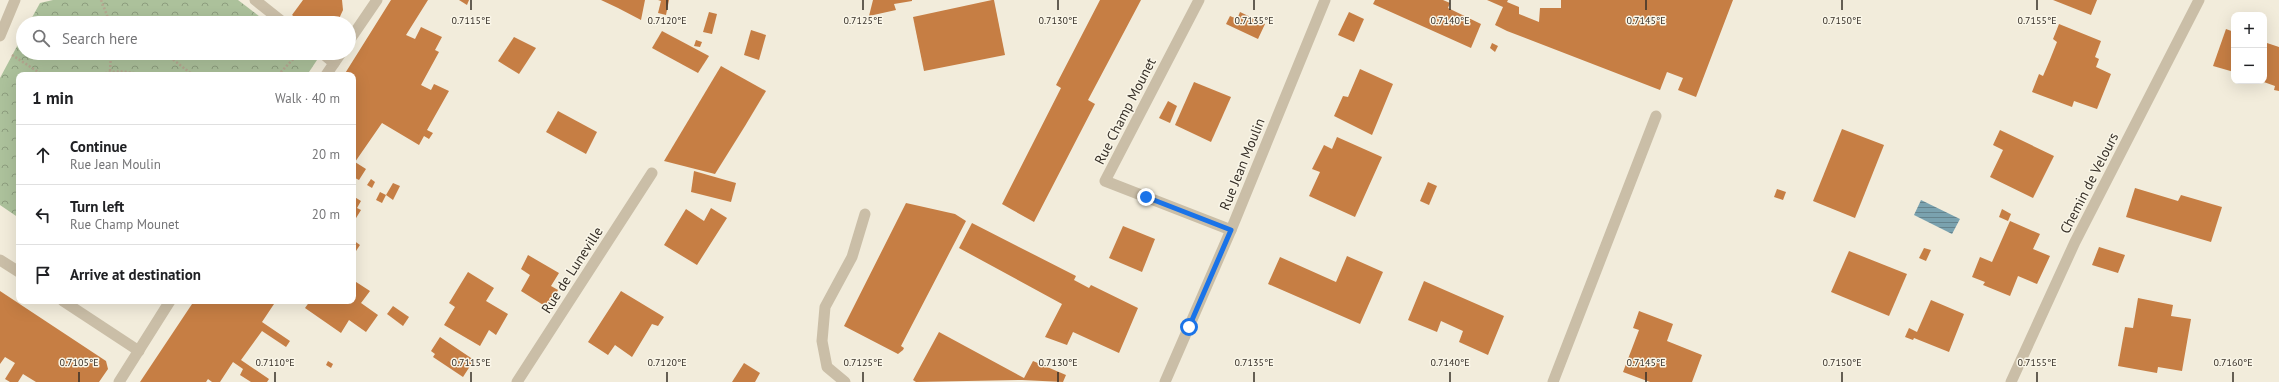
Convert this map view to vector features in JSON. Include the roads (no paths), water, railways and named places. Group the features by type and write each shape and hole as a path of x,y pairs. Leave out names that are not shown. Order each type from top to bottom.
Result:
{"street":[{"path":"0,36 16,0"},
{"path":"255,0 275,16"},
{"path":"356,31 377,0"},
{"name":"Rue Champ Mounet","path":"1199,0 1105,181 1231,230"},
{"name":"Rue Jean Moulin","path":"1165,382 1231,230 1325,0"},
{"name":"Chemin de Velours","path":"2011,382 2075,242 2199,0"},
{"path":"330,60 334,63"},
{"path":"328,72 336,60"},
{"path":"1553,382 1656,116"},
{"name":"Rue de Luneville","path":"517,382 652,173"},
{"path":"845,382 827,367 822,341 825,307 852,258 865,214"},
{"path":"0,260 16,270"},
{"path":"68,304 139,351"},
{"path":"119,382 168,304"}],"water":[{"path":"1921,200 1960,219 1952,234 1914,215"}]}
